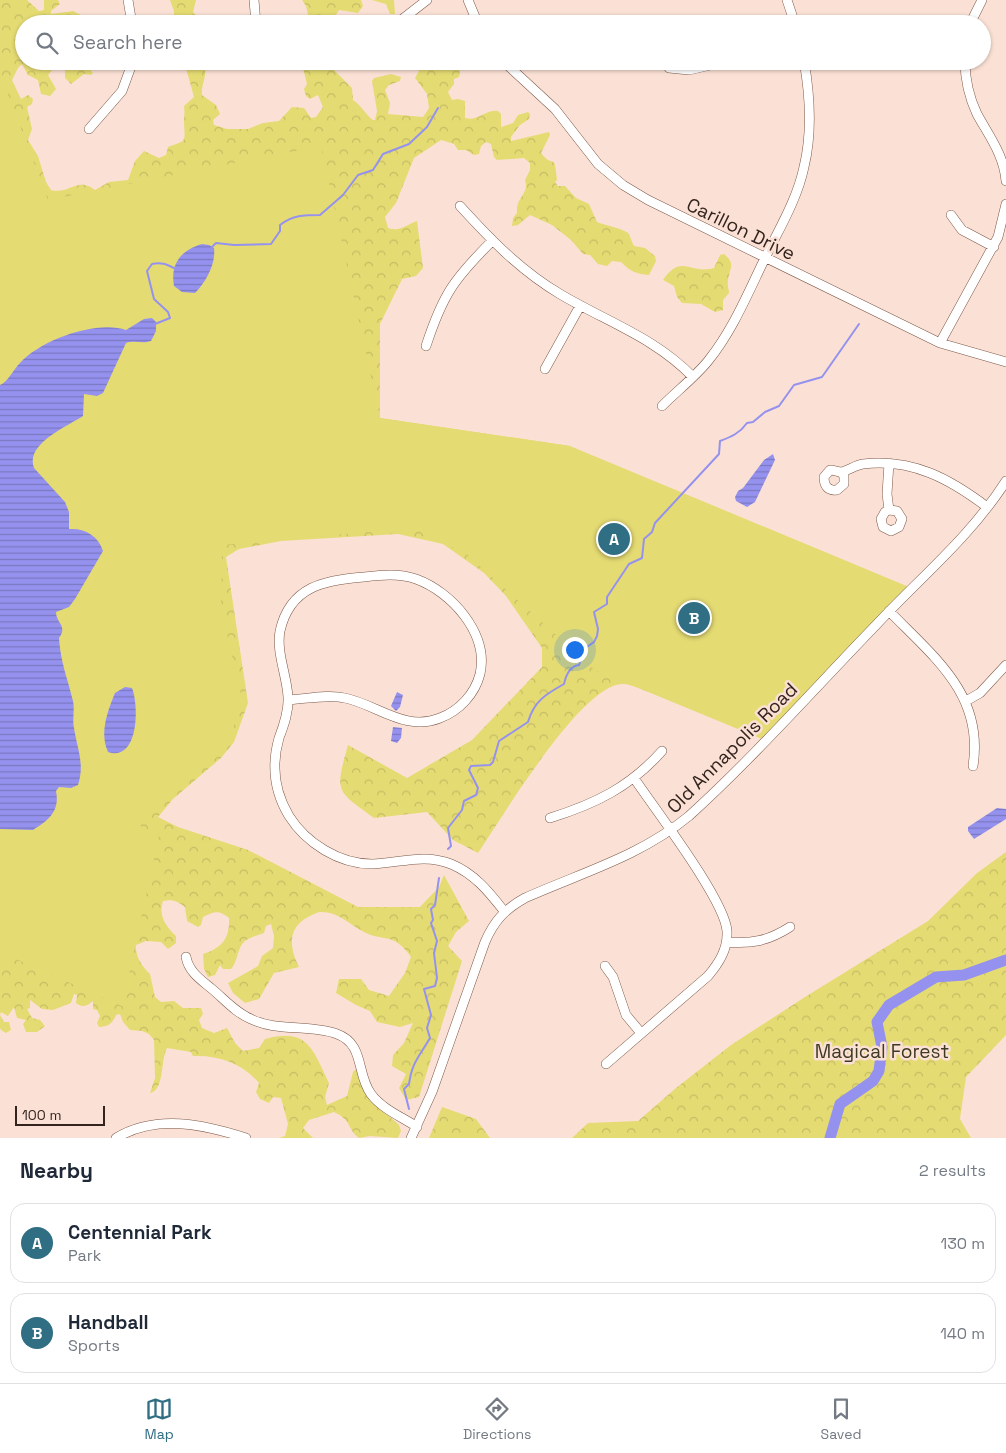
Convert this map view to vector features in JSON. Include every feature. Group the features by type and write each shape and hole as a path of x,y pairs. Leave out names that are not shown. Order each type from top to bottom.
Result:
{"street":[{"path":"128,0 130,15"},
{"path":"254,0 255,15"},
{"path":"408,15 427,0"},
{"path":"468,0 474,15"},
{"path":"787,0 792,15"},
{"path":"974,15 982,0"},
{"path":"89,129 122,91 130,70"},
{"name":"Carillon Drive","path":"513,70 544,97 586,150 623,185 648,200 765,259 940,343 1006,362"},
{"path":"662,406 707,362 730,330 791,206 804,168 808,104 805,70"},
{"path":"966,70 967,88 972,100 1002,148 1006,181"},
{"path":"940,343 994,247 1002,226 1006,204"},
{"path":"460,206 492,241 526,272 580,306 655,345 693,377"},
{"path":"950,215 962,230 994,247"},
{"path":"426,346 440,305 454,281 492,241"},
{"path":"545,369 580,306"},
{"path":"889,463 887,494 889,510"},
{"path":"841,472 860,464 889,463 918,468 940,476 960,487 987,507"},
{"name":"Old Annapolis Road","path":"411,1138 417,1127 485,942 497,919 504,911 525,898 635,853 671,831 706,800 889,611 941,562 1006,481"},
{"path":"288,700 344,697 401,720 413,722 439,719 462,704 475,686 482,665 478,636 472,624 460,611 442,595 417,580 389,575 331,580 315,585 294,601 283,621 280,633 279,645 288,700 285,723 276,751 274,776 279,797 304,837 314,845 359,862 371,864 415,858 451,864 480,882 504,911"},
{"path":"889,611 936,660 966,701 976,737 973,766"},
{"path":"966,701 980,693 1006,665"},
{"path":"550,818 601,800 647,768 662,751"},
{"path":"606,1064 708,976 720,960 727,942 727,930 718,905 671,831 634,778"},
{"path":"727,942 758,943 776,936 790,927"},
{"path":"186,958 191,971 248,1018 267,1024 328,1032 346,1038 357,1052 366,1087 372,1095 391,1111 417,1127"},
{"path":"606,966 613,978 626,1015 641,1033"},
{"path":"116,1138 140,1126 161,1123 191,1125 246,1138"}],"green space":[{"path":"0,0 27,0 39,11 44,10 44,0 58,0 60,4 51,11 51,14 73,11 81,15 15,15 15,70 17,70 12,80 21,99 28,95 33,99 32,104 27,107 32,129 28,140 38,156 46,182 51,190 57,191 78,185 89,186 95,190 109,182 128,180 135,161 144,151 159,158 166,155 168,147 182,142 184,137 184,106 194,97 186,70 205,70 202,95 216,105 220,114 213,120 214,125 227,129 248,129 263,123 279,121 292,107 304,108 311,118 316,117 323,107 318,95 310,99 306,96 304,89 307,84 304,70 334,70 352,88 353,100 375,120 377,111 372,81 374,78 391,74 401,77 400,81 389,85 385,90 390,103 388,114 423,117 429,108 427,94 415,78 419,70 460,70 459,77 454,79 454,84 448,92 452,100 465,101 465,118 474,118 489,112 498,111 501,114 501,127 513,123 518,115 528,112 530,114 529,119 520,125 511,137 511,141 549,132 550,135 541,153 545,158 554,163 557,180 555,182 558,186 565,186 576,198 589,204 597,222 627,232 634,246 645,248 655,256 656,261 649,275 636,273 621,262 612,261 607,266 598,264 590,255 583,254 571,240 552,225 530,215 518,225 512,226 513,218 517,213 518,203 526,189 525,180 530,170 530,163 524,158 497,160 494,157 491,144 486,142 481,146 479,154 474,155 466,150 458,150 454,144 441,140 414,158 396,203 385,217 388,228 392,229 400,229 417,221 423,268 416,276 402,279 380,324 380,418 570,446 399,502 652,691 649,692 623,684 606,690 586,705 544,755 478,853 453,840 427,812 374,818 345,795 342,789 340,781 341,772 348,745 407,778 472,740 542,667 542,648 506,596 484,573 443,544 398,534 281,541 239,549 226,557 248,703 234,742 221,758 173,799 158,817 178,827 248,850 358,907 420,907 439,887 444,875 469,921 456,932 448,946 462,961 419,1097 406,1100 399,1088 406,1074 392,1066 393,1055 404,1043 413,1023 400,1027 377,1022 370,1011 336,993 339,979 361,979 369,990 389,996 405,973 411,957 399,944 362,931 333,914 327,912 316,913 297,926 292,938 293,952 299,967 274,973 259,999 245,1003 233,993 228,983 258,966 262,956 273,948 274,936 271,924 266,926 264,933 249,938 242,944 231,969 223,969 220,965 215,975 208,977 204,969 203,954 215,949 226,937 229,918 220,913 214,913 203,917 201,925 198,927 187,921 185,907 180,903 170,900 163,901 162,916 176,936 176,943 168,949 161,942 146,941 136,945 138,957 150,974 155,997 161,1002 174,1001 183,1008 201,1008 203,1014 199,1020 202,1028 214,1033 227,1028 235,1043 243,1051 259,1048 265,1039 279,1036 291,1036 307,1044 313,1051 329,1083 325,1097 327,1105 347,1096 353,1072 357,1068 378,1106 399,1125 401,1131 398,1138 370,1136 359,1138 344,1118 334,1112 309,1120 303,1128 313,1138 279,1138 285,1136 288,1124 281,1098 273,1097 269,1103 260,1099 256,1092 259,1083 238,1065 212,1057 193,1056 191,1052 167,1048 158,1087 150,1093 155,1078 154,1040 149,1034 142,1031 130,1030 123,1022 120,1014 116,1015 110,1024 99,1027 97,1023 100,1016 97,1010 93,1009 93,1001 88,1005 81,1006 76,1003 77,995 74,994 71,1003 53,1010 42,1009 30,1000 30,1008 27,1009 32,1018 40,1020 45,1026 37,1032 26,1032 23,1024 26,1020 17,1018 14,1007 8,1016 1,1012 0,1015"},
{"path":"170,0 196,0 193,12 196,15 174,15"},
{"path":"302,0 361,0 363,6 358,13 339,10 336,15 308,15"},
{"path":"372,0 394,0 395,14 390,14 386,4"},
{"path":"25,70 52,70 48,75 56,89 50,96 41,94 38,80 28,75"},
{"path":"65,70 90,70 93,73 91,75 84,74 71,84 65,78"},
{"path":"0,73 48,200 321,146 380,418 570,446 909,587 762,739 595,670 462,550 443,544 409,526 398,534 367,532 222,545 221,608 243,703 223,752 135,823 159,836 122,1006 0,952"},
{"path":"724,254 730,260 731,266 728,282 729,293 723,300 723,310 715,312 701,304 682,303 677,297 674,286 663,280 675,268 681,266 698,269 714,268 720,255"},
{"name":"Magical Forest","path":"1006,852 1006,1035 966,1077 960,1119 971,1138 572,1138 588,1123 638,1121 676,1088 731,1045 928,921 977,873"},
{"path":"0,1015 4,1022 9,1022 11,1030 6,1033 0,1028"},
{"path":"442,1107 476,1119 490,1138 429,1138"}],"shaded area":[{"path":"202,244 214,248 209,272 203,284 195,293 182,292 174,286 173,278 176,265 183,254"},
{"path":"152,318 156,322 156,331 151,341 126,343 103,393 97,396 84,394 83,416 49,437 35,451 33,459 34,468 65,502 69,512 69,529 85,531 90,534 98,541 103,551 69,607 56,612 62,627 59,638 60,647 74,704 73,725 81,763 78,785 71,788 59,787 56,791 56,804 52,814 33,830 0,829 0,385 6,381 17,366 29,355 55,340 85,330 114,328 126,330 144,319"},
{"path":"773,454 775,460 755,502 747,507 736,501 735,497 738,491 743,488 764,460"},
{"path":"125,687 132,688 134,696 136,718 134,730 131,741 126,749 118,753 108,752 104,737 107,714 115,693"},
{"path":"397,692 403,695 400,707 396,711 391,706"},
{"path":"393,727 402,728 401,738 397,743 391,741"},
{"path":"997,808 1006,809 1006,819 974,839 968,831 968,827"}],"waterway":[{"path":"212,247 216,243 234,245 271,244 280,231 280,225 289,219 299,216 320,215 343,195 358,175 373,170 383,154 409,144 427,127 438,108"},
{"path":"155,324 170,318 168,312 154,299 147,271 155,263 174,268"},
{"path":"448,849 451,846 448,828 462,810 464,801 476,795 478,788 469,770 471,766 490,765 493,762 499,741 528,722 537,703 564,684 569,671 579,665 584,649 594,642 597,636 598,629 594,612 607,604 607,597 629,564 642,558 644,539 652,532 655,523 719,454 720,441 735,434 747,423 753,422 765,412 779,406 794,385 822,377 859,324"},
{"path":"409,1109 404,1089 409,1084 414,1065 430,1038 427,1028 431,1015 424,989 435,986 437,978 434,953 437,941 431,923 433,920 431,909 435,905 439,878"},
{"path":"830,1138 840,1104 873,1081 879,1071 882,1047 877,1022 889,1005 936,977 964,975 1006,960"}],"place":[{"name":"Centennial Park","path":"614,539"},
{"name":"Handball","path":"694,618"}]}
